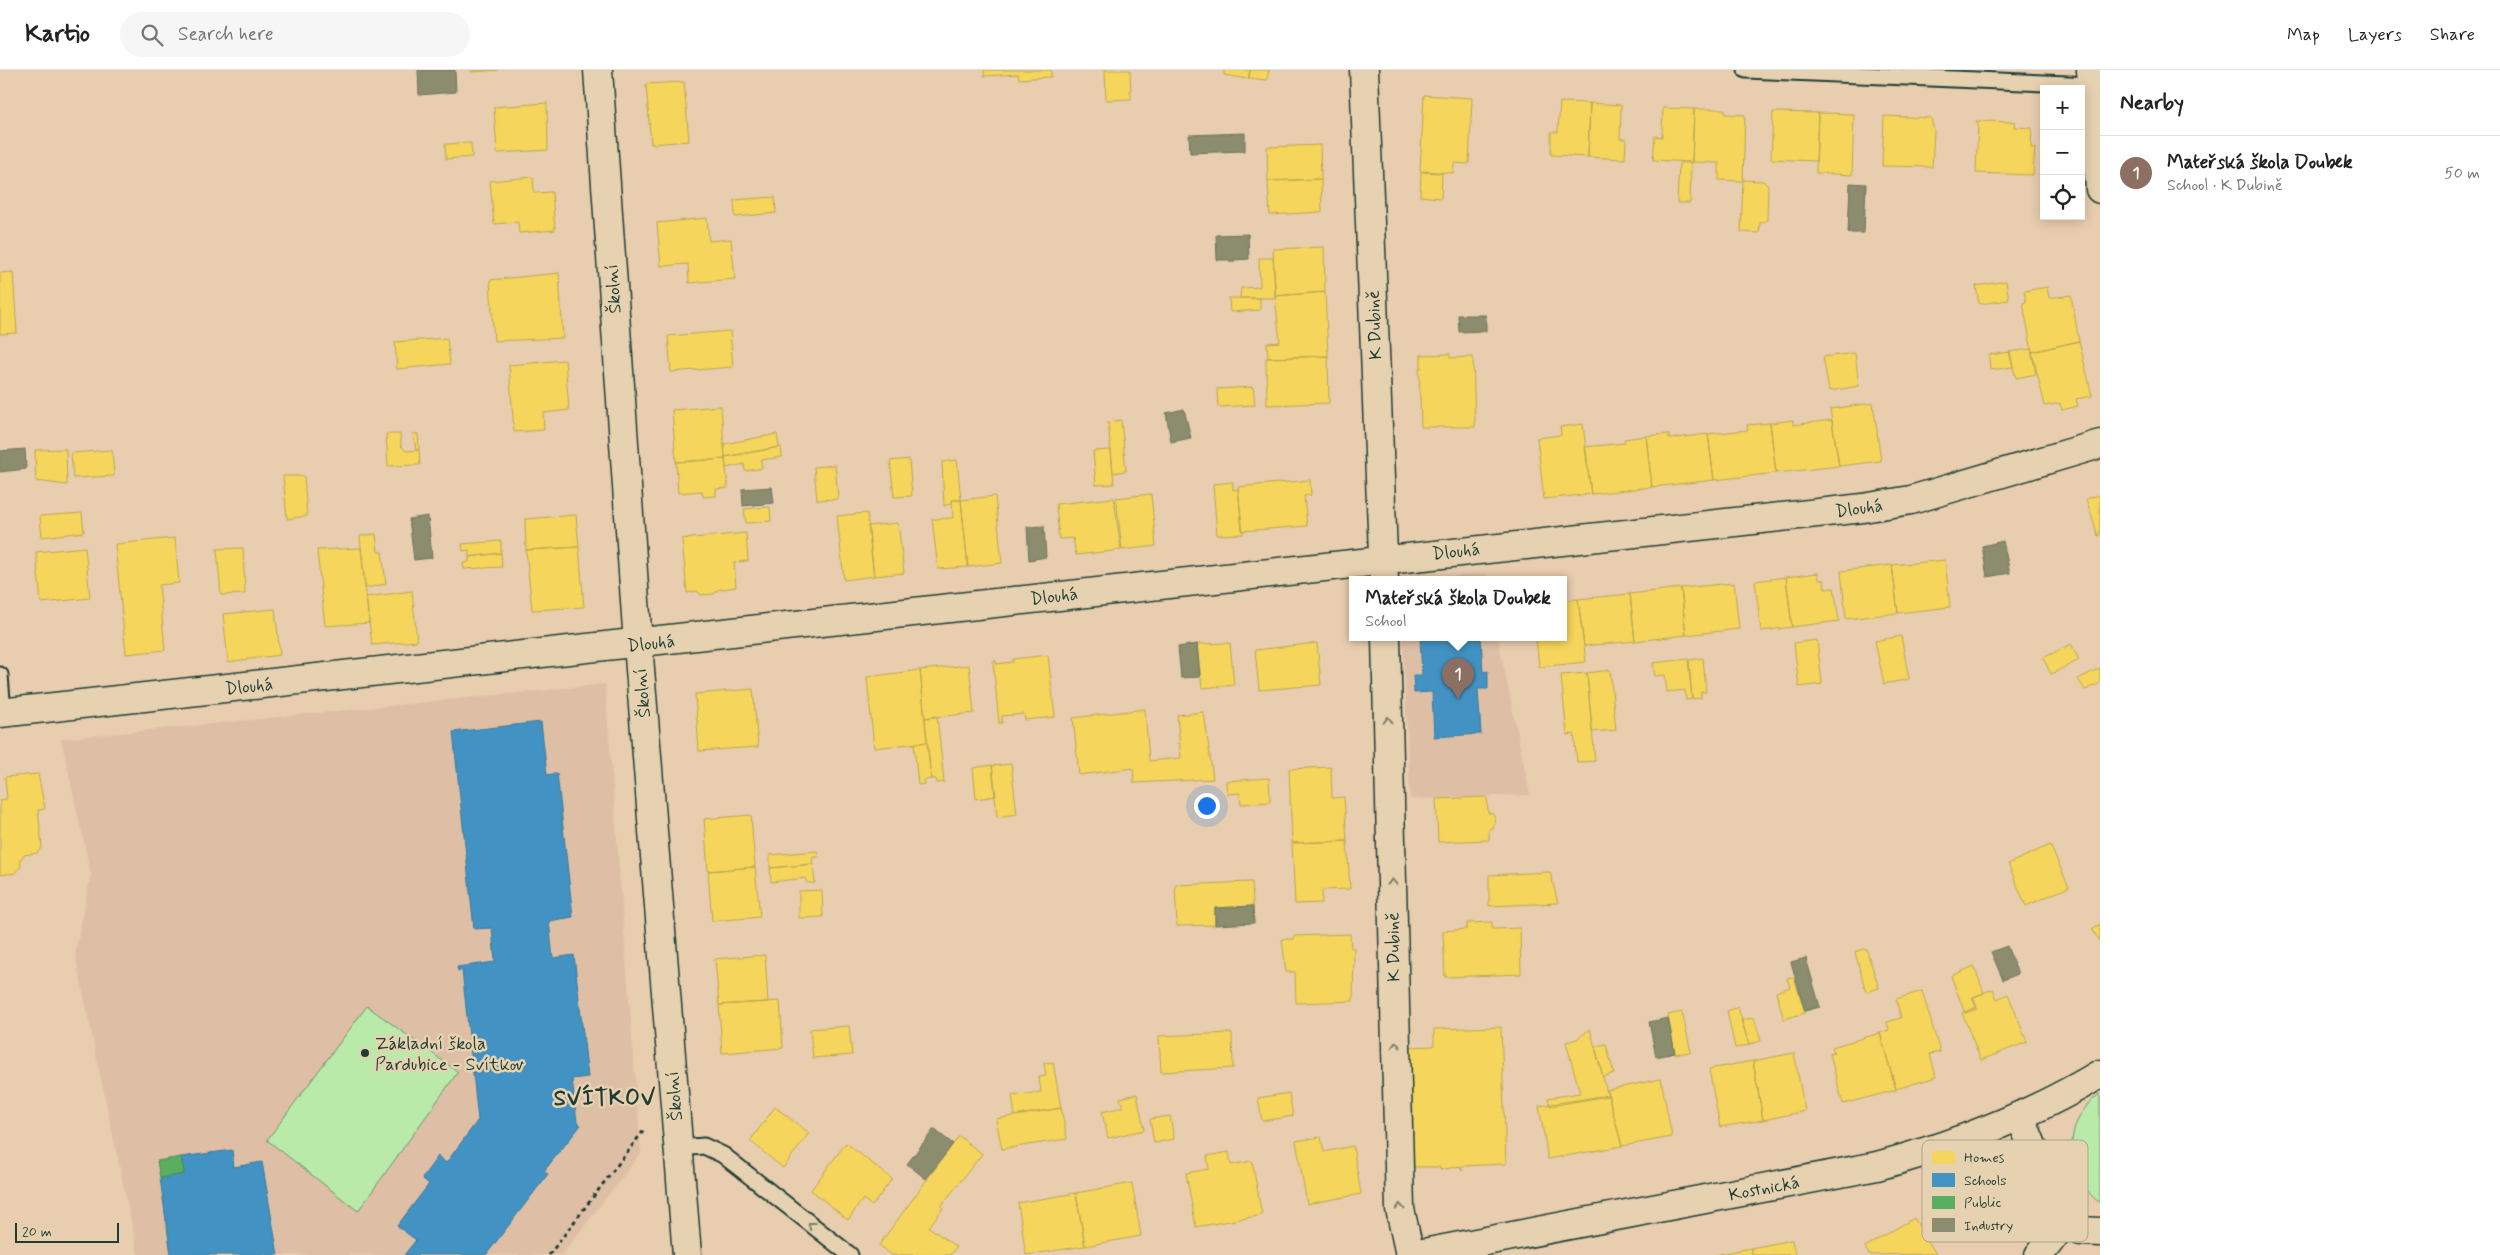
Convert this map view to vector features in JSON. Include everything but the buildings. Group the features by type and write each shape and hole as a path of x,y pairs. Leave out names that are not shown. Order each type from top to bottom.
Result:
{"street":[{"name":"Školní","path":"598,70 638,644 687,1255"},
{"name":"K Dubině","path":"1364,70 1384,569"},
{"path":"2091,78 2100,189"},
{"name":"Dlouhá","path":"2,713 638,644 1384,569 1864,508 1911,500 2100,444"},
{"name":"K Dubině","path":"1386,641 1400,1209 1411,1255"},
{"name":"Kostnická","path":"1958,1140 2020,1116 2100,1074"},
{"path":"2020,1116 2030,1140"},
{"name":"Kostnická","path":"1411,1255 1877,1166 1922,1153"},
{"path":"2039,1255 2049,1242"}],"lane":[{"path":"1746,70 2091,78"},
{"path":"0,675 2,713"},
{"path":"678,1138 704,1146 723,1155 850,1255"}],"path":[{"path":"549,1255 644,1130 678,1138"}],"shaded area":[{"path":"1486,573 1486,576 1459,576"},
{"path":"1403,641 1499,641 1530,795 1410,799"},
{"name":"Základní škola Pardubice - Svítkov","path":"605,684 641,1153 562,1255 138,1255 75,954 91,874 61,739"}],"green space":[{"path":"367,1006 458,1072 358,1211 267,1140"},
{"path":"2100,1094 2100,1203 2088,1191 2088,1140 2073,1140 2078,1118 2087,1105"}],"place":[{"name":"Mateřská škola Doubek","path":"1458,699"},
{"name":"Základní škola Pardubice - Svítkov","path":"365,1053"}],"district":[{"name":"SVÍTKOV","path":"605,1097"}]}
